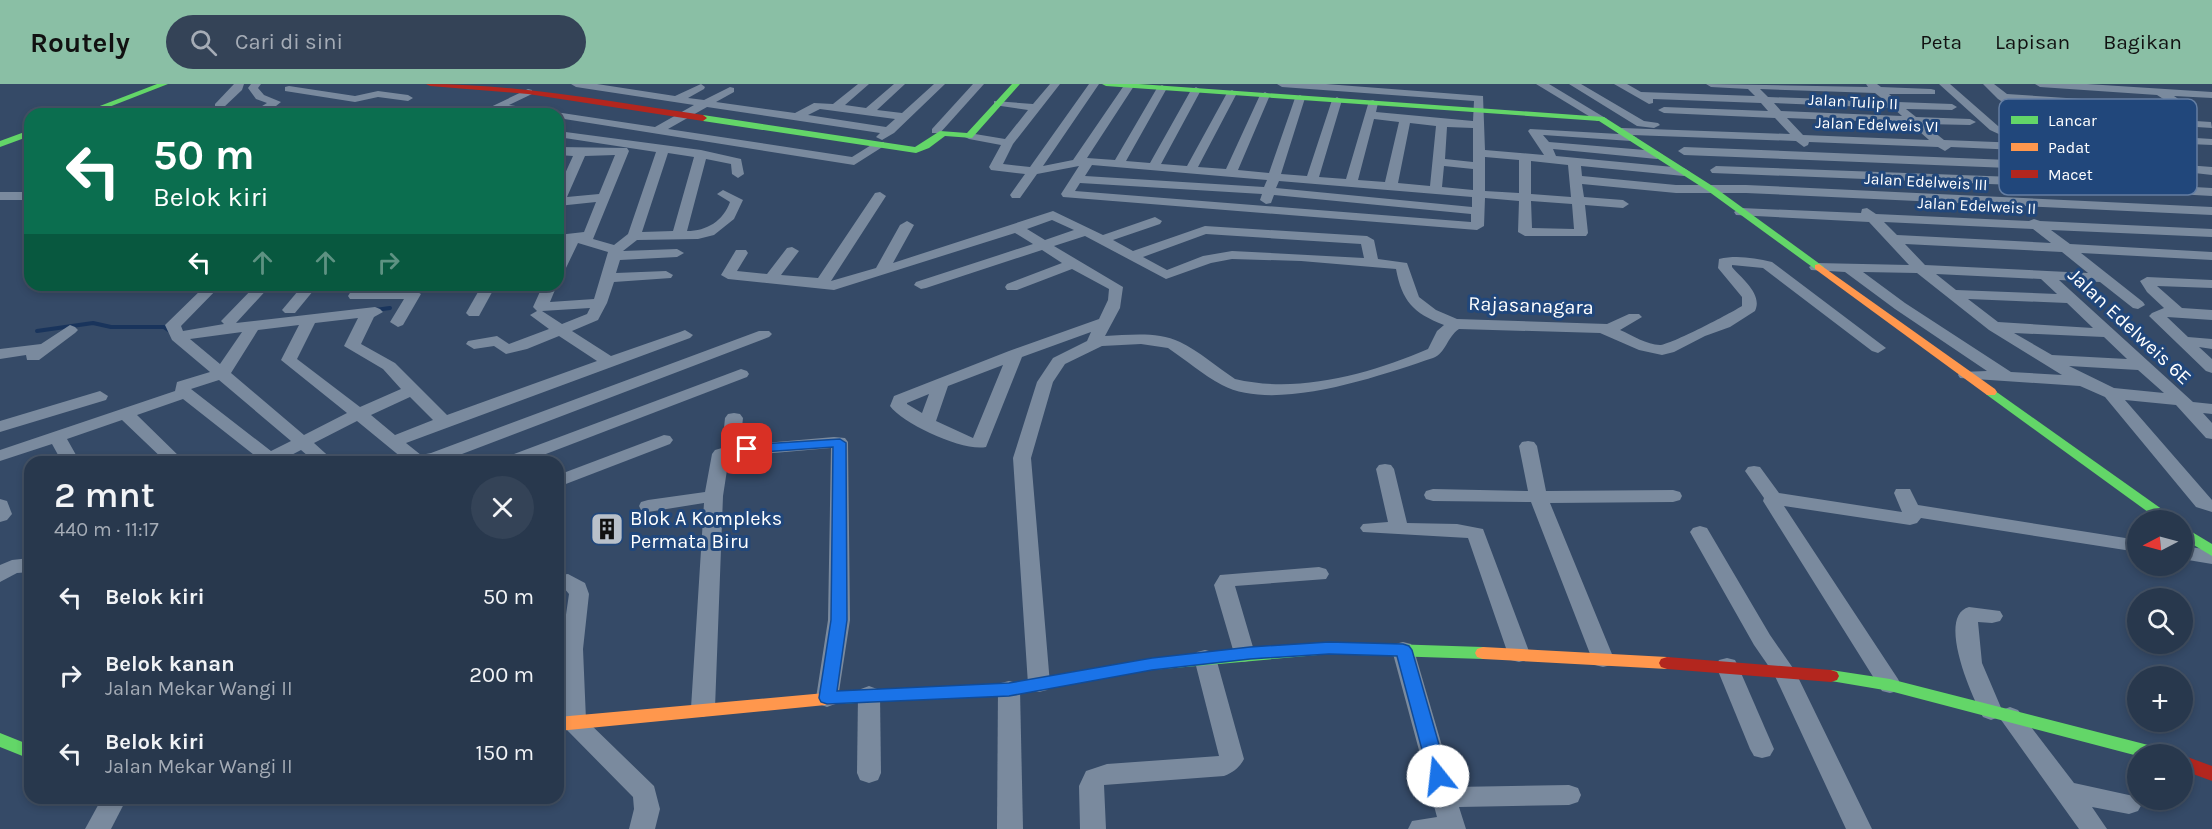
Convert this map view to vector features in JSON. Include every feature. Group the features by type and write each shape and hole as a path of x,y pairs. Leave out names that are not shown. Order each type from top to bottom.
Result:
{"main road":[{"path":"98,108 164,84"},
{"path":"430,84 476,85 528,92 916,150 926,146 939,132 969,136 1016,84"},
{"path":"1106,84 1192,88 1266,95 1296,89 1371,109 1480,111 1601,119 1627,133 1657,155 1749,212 1816,267 2154,510"},
{"path":"0,144 24,135"},
{"path":"2193,538 2212,551"},
{"path":"566,723 703,708 827,698 1009,689 1152,664 1329,648 1519,654 1784,670 1890,685 2127,746"},
{"path":"0,740 24,750"}],"street":[{"path":"219,106 238,88 239,84"},
{"path":"256,84 253,88 260,97 276,102 266,108"},
{"path":"301,84 289,89 355,99 376,94 408,98"},
{"path":"576,84 891,131"},
{"path":"649,94 668,84"},
{"path":"836,107 864,84"},
{"path":"868,112 900,84"},
{"path":"564,116 854,160 891,131 940,84"},
{"path":"939,132 979,84"},
{"path":"1055,84 1008,143 994,166 1033,171 1083,161 1119,163 1623,204"},
{"path":"1016,195 1094,84"},
{"path":"1282,84 1296,89 1480,111"},
{"path":"1129,86 1083,161 1067,194 1475,228 1478,226 1479,194 1480,111 1477,86 1444,84"},
{"path":"1541,84 1601,119"},
{"path":"1574,84 1641,124 1796,135"},
{"path":"1619,84 1692,126"},
{"path":"1709,84 1718,98"},
{"path":"1709,84 1874,87 1931,92"},
{"path":"1944,84 1999,131"},
{"path":"1988,84 2006,99"},
{"path":"2040,84 2212,95"},
{"path":"2147,84 2171,99"},
{"path":"2194,84 2212,95"},
{"path":"1750,85 1921,270 1994,327 2083,381 2111,393 2212,409"},
{"path":"677,99 700,87"},
{"path":"1874,87 1999,193"},
{"path":"1119,163 1162,88"},
{"path":"1155,166 1192,88"},
{"path":"1263,211 1296,89"},
{"path":"564,239 589,236 603,198 626,148 730,90"},
{"path":"494,108 528,92"},
{"path":"1191,169 1232,93"},
{"path":"1231,172 1266,95"},
{"path":"1638,95 1952,107"},
{"path":"737,108 756,96"},
{"path":"2002,96 2044,99"},
{"path":"1312,179 1337,100"},
{"path":"769,112 785,101"},
{"path":"998,103 1036,108"},
{"path":"498,106 511,108"},
{"path":"799,116 814,106 905,117"},
{"path":"1351,182 1371,109 1405,119 1442,123 1480,111"},
{"name":"Jalan Tulip II","path":"1664,110 1970,122"},
{"path":"2197,116 2212,125"},
{"path":"1391,185 1405,119"},
{"path":"1436,189 1442,123"},
{"path":"2197,124 2212,125"},
{"path":"1994,128 1999,128"},
{"name":"Jalan Edelweis VI","path":"1545,145 1534,131 1796,135 1999,143"},
{"path":"1650,132 1716,170 1742,189"},
{"path":"564,135 626,148"},
{"path":"969,136 1008,143"},
{"path":"1937,140 1972,138"},
{"path":"2197,142 2212,142"},
{"path":"1551,158 1545,145 1657,155"},
{"path":"2197,146 2212,147"},
{"path":"564,170 580,155 591,151 626,148 663,149 737,162 738,174"},
{"path":"474,344 497,341 503,348 509,349 594,316 616,253 634,236 663,149"},
{"path":"1684,151 1999,163"},
{"path":"564,152 580,155"},
{"path":"679,235 701,154"},
{"path":"1438,162 1524,157 1684,171"},
{"path":"1524,157 1525,232 1581,233 1574,161"},
{"path":"2197,164 2212,163"},
{"path":"1716,170 1999,181"},
{"path":"2197,170 2212,171"},
{"path":"1076,178 1269,191 1477,211"},
{"name":"Jalan Edelweis III","path":"1574,179 1676,189 1742,189 2212,211"},
{"path":"2197,191 2212,192"},
{"path":"634,236 702,235 720,225 732,212 737,200 735,197 723,194"},
{"path":"2001,195 2138,305"},
{"path":"2150,195 2206,232 2212,241"},
{"path":"0,196 24,196"},
{"path":"822,283 880,196"},
{"path":"564,201 603,198"},
{"name":"Jalan Edelweis II","path":"1749,212 2206,232"},
{"path":"741,253 728,274 834,286 1053,215 1103,239 1166,275 1208,259 1232,255 1372,262 1402,266 1410,295 1414,300 1439,318 1456,324"},
{"path":"1103,239 1155,221"},
{"path":"882,270 907,225"},
{"path":"1017,228 1116,288 1118,294 1093,343 1059,361 1045,382 1022,458 1040,684"},
{"path":"921,285 1086,231"},
{"path":"1132,256 1195,233 1221,231 1367,240 1372,262"},
{"path":"574,238 616,253 677,253"},
{"path":"564,258 574,238"},
{"path":"1891,239 2212,256"},
{"path":"772,278 792,251"},
{"name":"Rajasanagara","path":"1093,343 1112,339 1162,341 1174,345 1229,382 1245,386 1293,388 1351,381 1417,359 1434,352 1443,333 1456,324 1610,329 1645,347 1668,350 1750,309 1749,296 1725,268 1724,262 1739,260 1767,265 1878,348"},
{"path":"1012,287 1073,264"},
{"path":"1816,267 1846,266 2104,278"},
{"path":"1846,266 1900,306 2007,377"},
{"name":"Jalan Edelweis 6E","path":"2044,274 2212,434"},
{"path":"607,278 666,275"},
{"path":"2178,313 2152,289 2147,281 2209,286"},
{"path":"175,333 209,291"},
{"path":"229,321 258,291"},
{"path":"290,310 306,291"},
{"path":"358,291 355,296 407,291"},
{"path":"398,322 416,291"},
{"path":"474,313 486,291"},
{"path":"547,291 540,305 543,308 600,303"},
{"path":"1954,294 2072,299"},
{"path":"175,333 372,312 352,346 389,366 444,422"},
{"path":"2212,315 2160,313 2157,316 2212,368"},
{"path":"538,315 560,331 690,392"},
{"path":"1610,329 1634,317"},
{"path":"309,320 289,360 412,456"},
{"path":"1015,354 980,442 970,443 898,406 899,402 940,384 1015,354 1103,323"},
{"path":"253,326 222,374 182,388 185,393 266,456"},
{"path":"1994,327 2108,333"},
{"path":"0,354 39,352 70,330"},
{"path":"175,333 318,456"},
{"path":"440,456 764,334"},
{"path":"395,441 685,335"},
{"path":"2183,341 2212,344"},
{"path":"2047,360 2142,365"},
{"path":"525,456 741,374"},
{"path":"1966,375 2083,381"},
{"path":"927,422 940,384"},
{"path":"280,456 358,414 412,390"},
{"path":"0,456 185,393"},
{"path":"2111,393 2203,503 2212,506"},
{"path":"0,428 100,396"},
{"path":"125,413 170,456"},
{"path":"731,451 734,418"},
{"path":"57,437 68,456"},
{"path":"564,479 664,440"},
{"path":"703,708 714,496 721,454 731,451 840,443 839,620 827,698"},
{"path":"1528,446 1538,496 1603,659"},
{"path":"1385,469 1399,528"},
{"path":"1754,471 1890,685"},
{"path":"1433,495 1673,496"},
{"path":"648,506 714,496"},
{"path":"1773,498 1910,519 1912,517 1907,501 2127,544"},
{"path":"0,505 2,514 0,516"},
{"path":"1370,528 1473,531 1476,533 1519,654"},
{"path":"1700,532 1762,640 1784,670 1859,829"},
{"path":"2193,554 2212,557"},
{"path":"0,575 12,567 24,566"},
{"path":"1244,654 1224,585 1227,580 1320,574"},
{"path":"564,580 578,588 579,594 565,650 566,723 645,794 647,809 642,829"},
{"path":"1992,616 1969,615 1966,617 1969,633 1966,642 1969,658 2001,713 2067,792 2094,829"},
{"path":"1403,650 1453,827 1421,829"},
{"path":"1093,829 1091,786 1095,778 1101,775 1224,766 1232,759 1205,658"},
{"path":"1727,666 1762,749"},
{"path":"1009,689 1010,829"},
{"path":"869,695 869,773"},
{"path":"2197,768 2212,788"},
{"path":"2067,792 2127,804"},
{"path":"1444,797 1569,795"},
{"path":"98,829 112,804"}],"waterway":[{"path":"375,310 390,308"},
{"path":"37,331 93,323 111,327 164,327 170,331"}],"traffic: fast":[{"path":"99,108 164,84"},
{"path":"703,118 916,150 926,146 943,133 969,136 1016,84"},
{"path":"1106,84 1601,119 1711,189 1819,267"},
{"path":"0,144 24,135"},
{"path":"1991,392 2154,510"},
{"path":"2193,538 2212,551"},
{"path":"836,698 1009,689 1152,664 1329,648 1483,653"},
{"path":"1831,676 1890,685 2127,746"},
{"path":"0,740 24,750"}],"traffic: slow":[{"path":"1819,267 1991,392"},
{"path":"1483,653 1667,663"},
{"path":"564,723 836,698"}],"traffic: jam":[{"path":"430,84 528,92 703,118"},
{"path":"1667,663 1831,676"},
{"path":"2193,766 2212,774"}],"place":[{"name":"Blok A Kompleks Permata Biru","path":"607,529"}],"route":[{"path":"747,449 834,441 840,443 839,620 827,698 1009,689 1152,664 1250,653 1329,648 1403,650 1438,776"}]}
